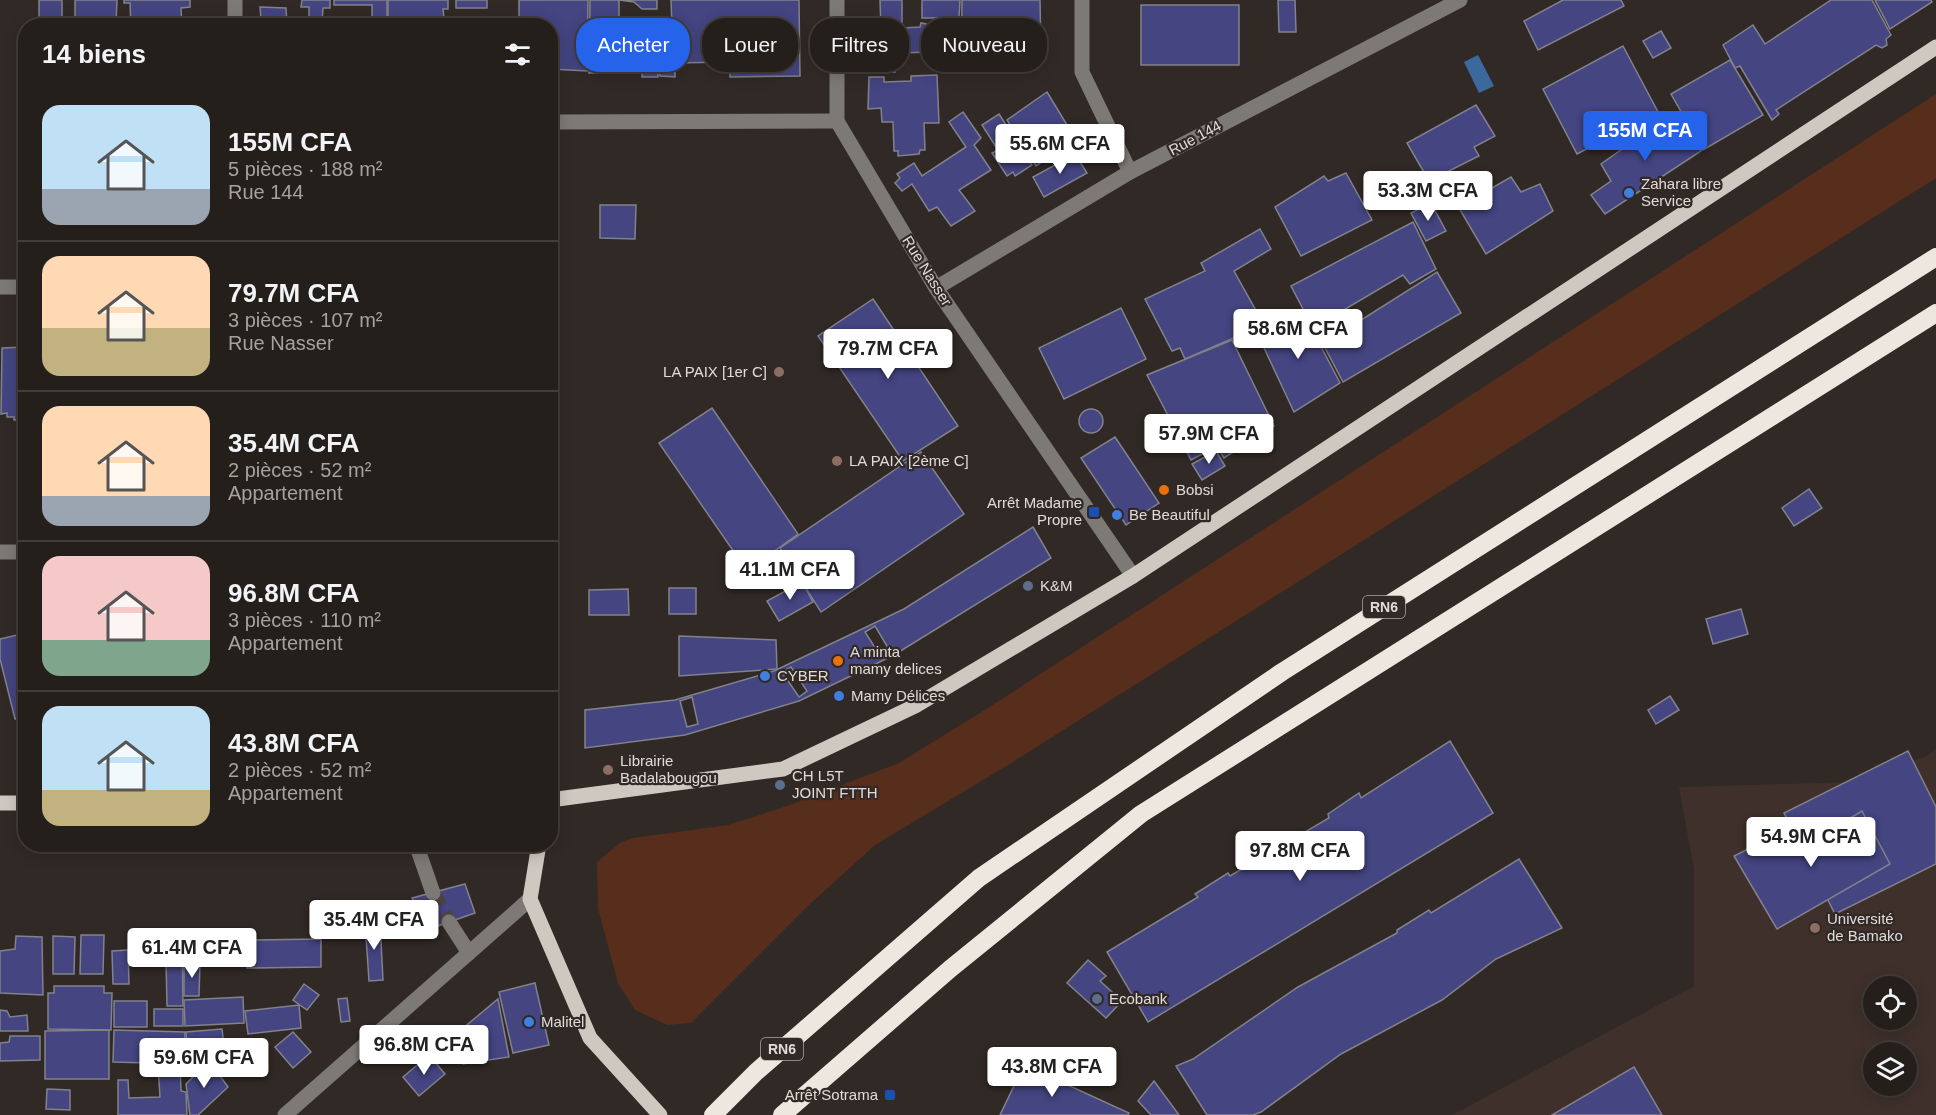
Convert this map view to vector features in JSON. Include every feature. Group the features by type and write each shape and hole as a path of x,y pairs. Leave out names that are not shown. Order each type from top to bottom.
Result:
{"highway":[{"name":"RN6","path":"713,1115 756,1072 979,878 1282,672 1936,258"},
{"path":"782,1115 950,969 1141,814 1936,314"}],"main road":[{"path":"558,799 783,769 915,706 1133,576 1936,47"},
{"path":"0,803 18,803"},
{"path":"537,852 530,899 590,1038 660,1115"}],"street":[{"path":"235,0 236,18"},
{"path":"558,122 837,121 837,0"},
{"path":"1082,0 1082,72 1130,172"},
{"name":"Rue 144","path":"936,288 1130,172 1460,0"},
{"name":"Rue Nasser","path":"837,121 936,288 1133,576"},
{"path":"0,287 18,287"},
{"path":"0,552 18,552"},
{"path":"419,852 433,893"},
{"path":"285,1115 530,899"},
{"path":"449,922 469,953"}],"shaded area":[{"path":"1936,94 1936,178 1013,762 875,845 809,905 691,1023 667,1025 635,1010 618,983 598,908 597,862 621,842 633,838 728,825 787,806 899,763 991,706"},
{"name":"Université de Bamako","path":"1936,750 1936,1115 1452,1115 1694,986 1694,870 1679,787 1852,782 1924,757"}],"water":[{"path":"1478,55 1494,86 1479,93 1464,62"}],"building":[{"path":"39,0 62,0 62,18 39,18"},
{"path":"75,0 117,0 116,18 75,18"},
{"path":"124,0 190,0 190,7 181,8 182,18 131,18 130,3 124,3"},
{"path":"302,0 330,0 330,8 323,8 322,18 309,18 309,7 301,7"},
{"path":"334,0 387,0 387,18 372,18 372,5 334,5"},
{"path":"388,0 448,0 448,9 443,9 444,18 388,18"},
{"path":"456,0 487,0 487,8 456,8"},
{"path":"519,0 588,0 588,18 576,18 576,70 558,69 558,18 519,18"},
{"path":"590,0 619,0 619,18 590,18"},
{"path":"619,0 657,0 657,9 642,9 634,2"},
{"path":"671,0 799,0 800,76 730,77 730,72 798,72 798,18 702,18 702,62 690,63 690,18 672,18"},
{"path":"880,0 902,0 902,18 881,18"},
{"path":"922,0 960,0 959,18 922,18"},
{"path":"962,0 1040,0 1040,18 962,18"},
{"path":"1278,0 1295,0 1296,32 1279,32"},
{"path":"1563,0 1621,0 1624,6 1538,50 1524,21"},
{"path":"1831,0 1872,0 1891,35 1886,39 1887,45 1882,48 1876,45 1776,110 1779,114 1772,120 1740,66 1735,68 1723,45 1753,25 1765,44"},
{"path":"1875,0 1931,0 1932,2 1890,29"},
{"path":"1141,5 1239,5 1239,65 1141,65"},
{"path":"260,7 286,8 287,18 261,18"},
{"path":"921,23 921,52 909,53 909,28 920,27"},
{"path":"1661,31 1671,48 1653,58 1643,41"},
{"path":"1623,46 1658,112 1577,154 1543,89"},
{"path":"1730,60 1763,115 1703,150 1671,94"},
{"path":"642,72 658,72 658,77 642,77"},
{"path":"660,72 675,72 675,77 660,76"},
{"path":"937,75 939,123 924,123 925,150 920,150 919,154 898,156 898,151 894,151 893,122 882,122 881,108 868,109 869,77 884,77 884,82 911,81 911,76"},
{"path":"1047,92 1078,143 1054,159 1051,156 1036,166 1007,120"},
{"path":"1476,105 1495,136 1474,147 1479,156 1429,181 1407,143"},
{"path":"963,112 981,138 974,145 991,170 959,190 975,211 951,226 937,207 929,211 912,184 902,191 895,183 900,178 897,174 914,163 922,176 966,147 949,122"},
{"path":"1675,112 1701,151 1605,214 1591,195 1611,181 1601,164"},
{"path":"999,114 1032,165 1015,176 1013,172 1007,176 992,153 998,150 982,125"},
{"path":"1075,154 1087,173 1044,197 1033,177"},
{"path":"1346,173 1372,220 1301,256 1275,207 1324,176 1328,181"},
{"path":"1511,177 1521,192 1540,184 1553,211 1486,254 1456,203 1478,190 1480,195"},
{"path":"1431,203 1446,231 1426,241 1411,213"},
{"path":"600,205 636,205 635,239 600,238"},
{"path":"1413,222 1436,269 1410,284 1403,275 1313,328 1291,286"},
{"path":"1260,229 1271,249 1234,271 1264,325 1185,359 1180,348 1172,351 1145,299 1205,271 1201,263"},
{"path":"1437,272 1461,313 1343,382 1323,344"},
{"path":"873,299 958,426 903,461 818,336"},
{"path":"1121,308 1146,359 1064,399 1039,348"},
{"path":"1303,312 1340,383 1294,412 1256,331"},
{"path":"1232,340 1274,426 1224,458 1217,446 1191,460 1147,375"},
{"path":"18,347 18,420 14,420 14,417 7,417 7,413 1,414 2,348"},
{"path":"712,408 798,534 747,571 659,443"},
{"path":"1091,409 1100,412 1103,421 1100,430 1091,433 1082,430 1079,421 1082,412"},
{"path":"1115,437 1159,503 1126,525 1081,458"},
{"path":"1216,451 1225,466 1202,480 1192,464"},
{"path":"921,452 964,514 821,612 780,548"},
{"path":"1809,489 1822,508 1794,526 1782,508"},
{"path":"1033,527 1051,558 894,655 799,701 685,735 585,748 585,710 675,700 774,671 904,609","holes":["875,626 890,651 881,657 865,632","791,667 807,691 799,697 782,672","692,697 698,724 687,727 680,701"]},
{"path":"802,582 813,602 779,621 767,601"},
{"path":"669,588 696,588 696,614 669,614"},
{"path":"628,589 629,615 589,615 589,590"},
{"path":"1741,609 1748,634 1713,644 1706,619"},
{"path":"18,635 18,718 15,719 0,659 0,639"},
{"path":"679,636 776,640 777,669 679,676"},
{"path":"1670,696 1679,710 1656,724 1648,710"},
{"path":"1450,741 1493,813 1148,1022 1107,952 1198,897 1195,894 1228,873 1230,876 1329,818 1328,814 1359,793 1361,798"},
{"path":"1908,751 1936,807 1936,864 1835,914 1784,813"},
{"path":"1862,811 1890,864 1777,929 1734,856 1752,847 1750,842 1776,829 1790,853"},
{"path":"1519,859 1562,928 1496,959 1442,1000 1341,1054 1261,1112 1253,1115 1207,1115 1176,1066 1193,1059 1298,987 1397,933 1397,930 1429,910 1431,913"},
{"path":"465,884 475,913 429,929 412,898"},
{"path":"380,921 383,980 369,981 365,922"},
{"path":"141,933 182,933 183,1006 167,1006 166,961 141,964"},
{"path":"81,935 104,935 103,974 80,974"},
{"path":"16,936 42,937 43,995 0,993 0,951 15,949"},
{"path":"53,936 75,937 74,974 53,974"},
{"path":"185,937 229,937 229,961 185,961"},
{"path":"321,939 321,967 247,968 246,940"},
{"path":"128,950 129,984 113,984 112,951"},
{"path":"1088,960 1106,976 1100,981 1122,1001 1106,1018 1067,983"},
{"path":"184,963 200,963 199,996 184,996"},
{"path":"535,983 549,1045 513,1053 499,992"},
{"path":"304,984 319,995 307,1010 293,1000"},
{"path":"54,986 104,986 104,993 112,993 111,1030 48,1029 48,993 54,993"},
{"path":"243,997 244,1023 185,1026 184,1000"},
{"path":"347,998 350,1021 341,1022 338,999"},
{"path":"498,999 509,1057 463,1064 450,1039"},
{"path":"114,1001 147,1001 147,1027 114,1027"},
{"path":"299,1005 301,1028 248,1034 245,1011"},
{"path":"154,1009 183,1009 183,1026 154,1026"},
{"path":"0,1010 7,1011 10,1017 27,1015 28,1031 0,1031"},
{"path":"222,1029 224,1046 187,1048 186,1032"},
{"path":"109,1030 109,1079 45,1079 45,1031"},
{"path":"114,1030 185,1032 184,1064 113,1062"},
{"path":"293,1032 311,1052 293,1068 275,1047"},
{"path":"10,1036 40,1036 40,1060 0,1061 0,1043 9,1042"},
{"path":"429,1055 445,1074 419,1096 403,1077"},
{"path":"209,1061 228,1087 198,1115 190,1115 186,1084"},
{"path":"158,1065 180,1065 181,1091 186,1092 187,1115 118,1115 118,1080 128,1080 129,1098 160,1097"},
{"path":"1024,1065 1129,1113 1128,1115 1000,1115"},
{"path":"1634,1067 1662,1115 1552,1115"},
{"path":"1154,1081 1179,1115 1151,1115 1138,1101"},
{"path":"47,1089 70,1090 70,1110 46,1109"}],"tunnel":[{"path":"433,893 449,922"}],"place":[{"name":"Zahara libre Service","path":"1629,193"},
{"name":"LA PAIX [1er C]","path":"779,372"},
{"name":"LA PAIX [2ème C]","path":"837,461"},
{"name":"Bobsi","path":"1164,490"},
{"name":"Arrêt Madame Propre","path":"1094,512"},
{"name":"Be Beautiful","path":"1117,515"},
{"name":"K&M","path":"1028,586"},
{"name":"A minta mamy delices","path":"838,661"},
{"name":"CYBER","path":"765,676"},
{"name":"Mamy Délices","path":"839,696"},
{"name":"Librairie Badalabougou","path":"608,770"},
{"name":"CH L5T JOINT FTTH","path":"780,785"},
{"name":"Université de Bamako","path":"1815,928"},
{"name":"Ecobank","path":"1097,999"},
{"name":"Malitel","path":"529,1022"},
{"name":"Arrêt Sotrama","path":"890,1095"}]}
